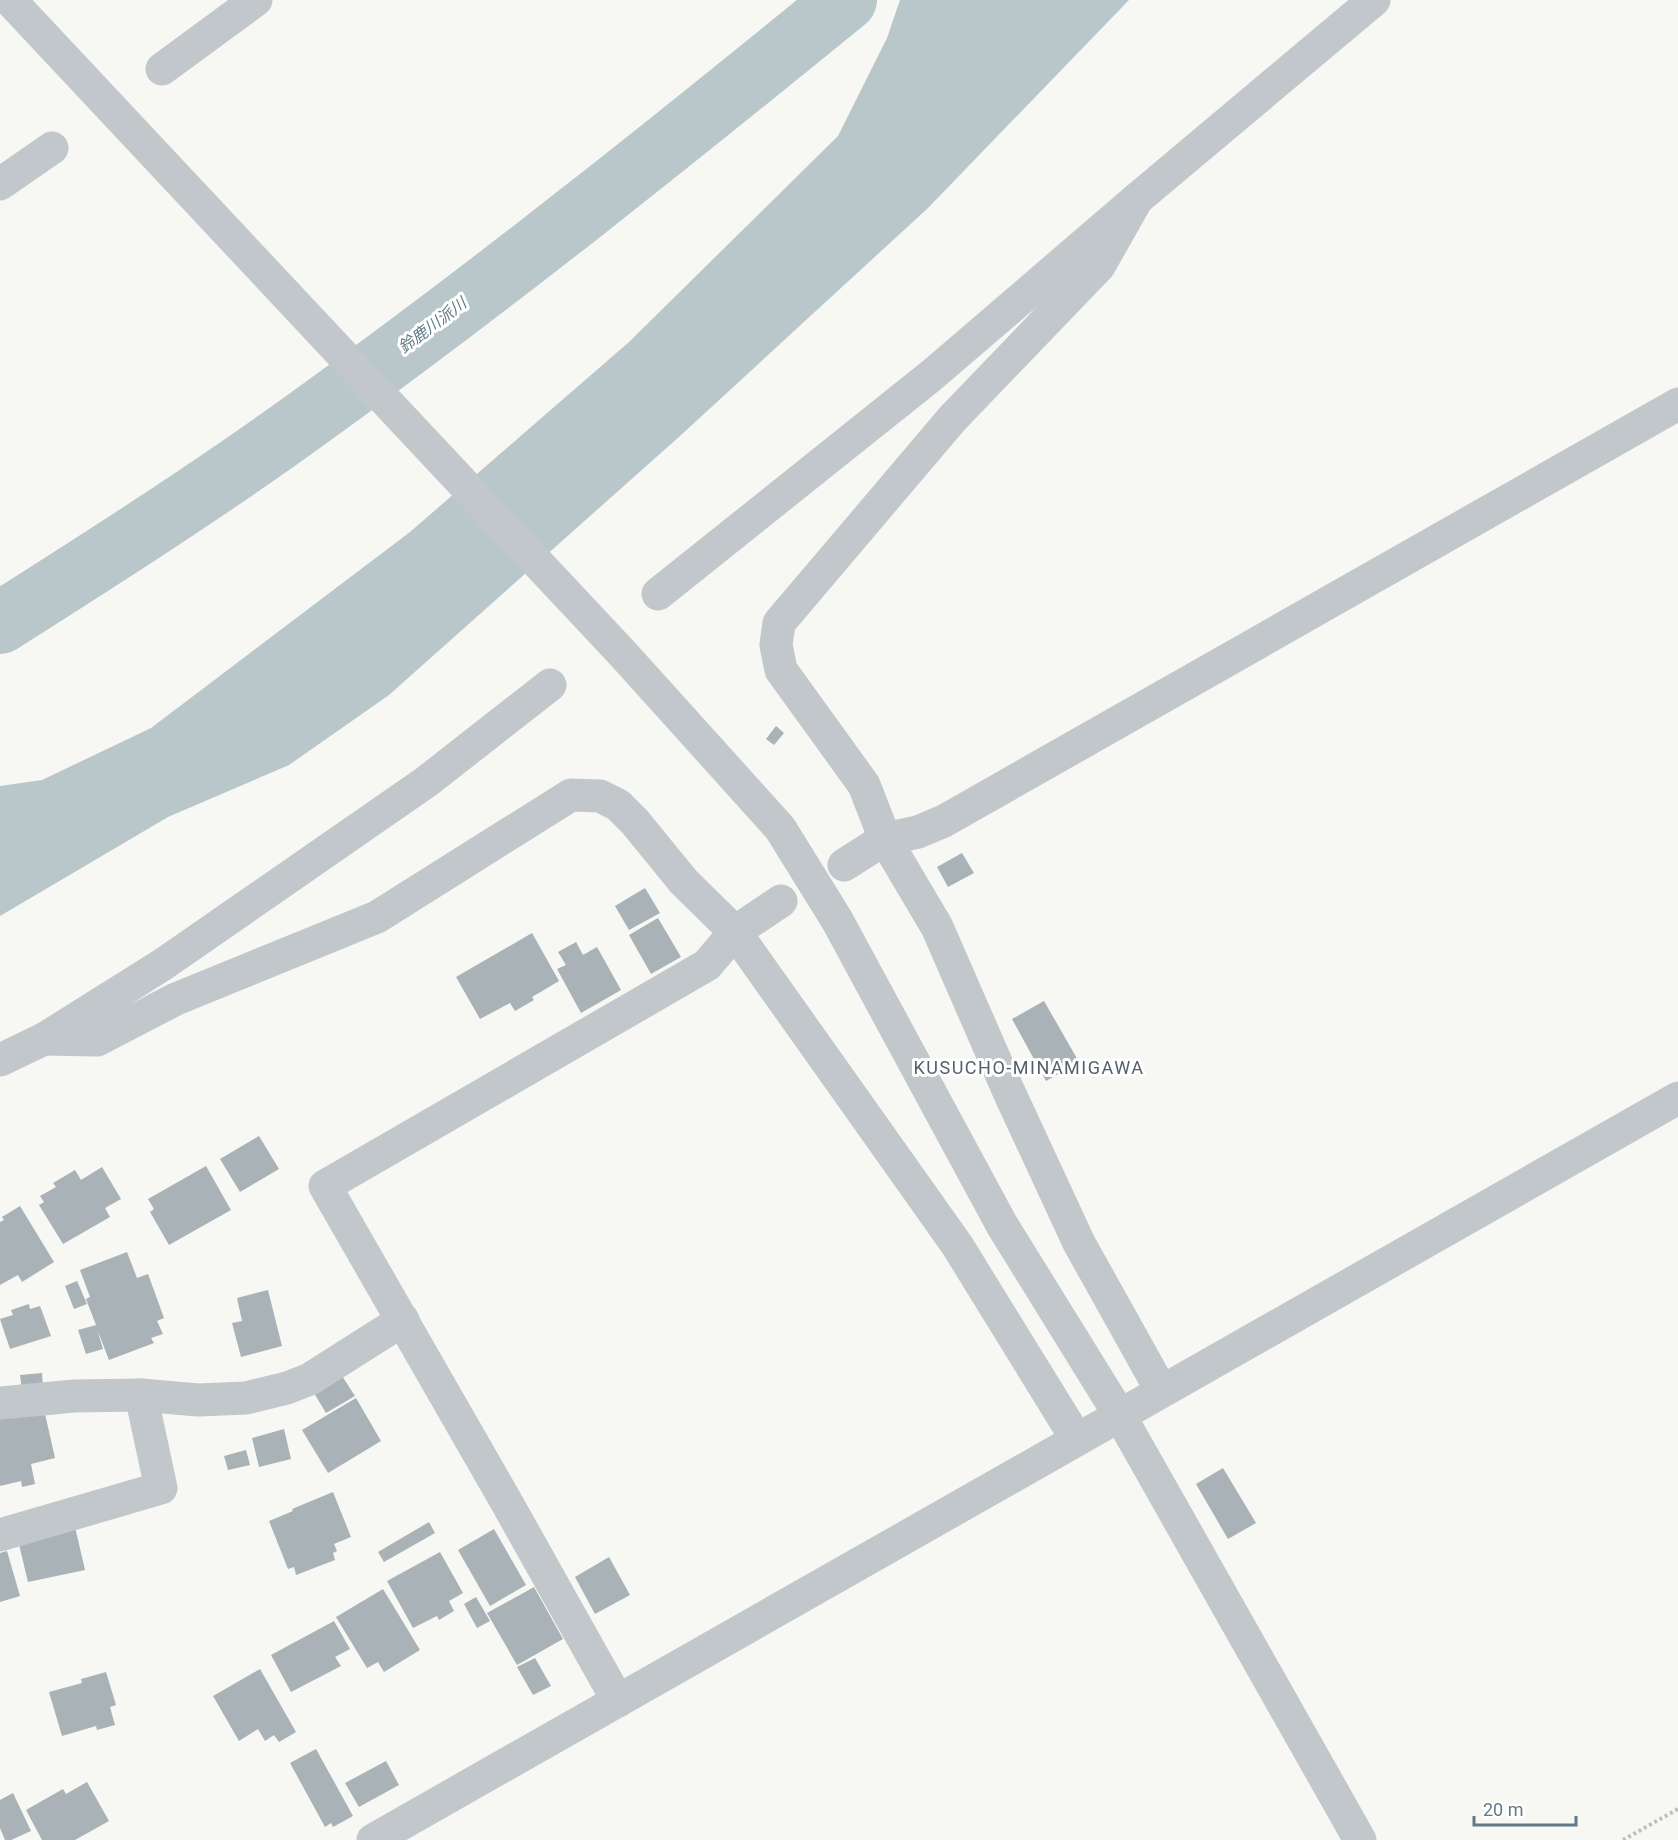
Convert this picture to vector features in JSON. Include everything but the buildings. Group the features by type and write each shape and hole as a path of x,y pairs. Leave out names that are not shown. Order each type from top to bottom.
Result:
{"street":[{"path":"10,0 623,654 780,828 837,920 1002,1225 1119,1414 1360,1840"},
{"path":"162,69 256,0"},
{"path":"658,594 932,375 1374,0"},
{"path":"0,184 52,148"},
{"path":"1137,199 1099,266 952,419 779,623 776,645 781,670 864,785 885,839 937,927 1009,1092 1079,1243 1161,1390"},
{"path":"844,865 885,839 918,832 944,821 1678,404"},
{"path":"0,1060 44,1039 162,965 426,782 550,685"},
{"path":"44,1039 97,1040 176,999 377,917 571,795 600,796 618,805 635,822 684,882 735,932 957,1245 1076,1438"},
{"path":"618,1701 325,1186 707,965 735,932 781,901"},
{"path":"373,1840 1076,1438 1678,1098"},
{"path":"0,1403 74,1396 141,1395 198,1400 246,1398 287,1389 310,1379 403,1320"},
{"path":"0,1534 161,1488 141,1395"}],"path":[{"path":"1623,1840 1678,1809"}],"shaded area":[{"path":"900,0 1129,0 928,208 680,436 389,695 289,765 168,817 0,916 0,786 42,780 151,728 410,532 629,342 838,136 887,38"}],"waterway":[{"name":"鈴鹿川派川","path":"0,623 202,492 388,360 586,208 846,0"}],"district":[{"name":"KUSUCHO-MINAMIGAWA","path":"1029,1068"}]}
